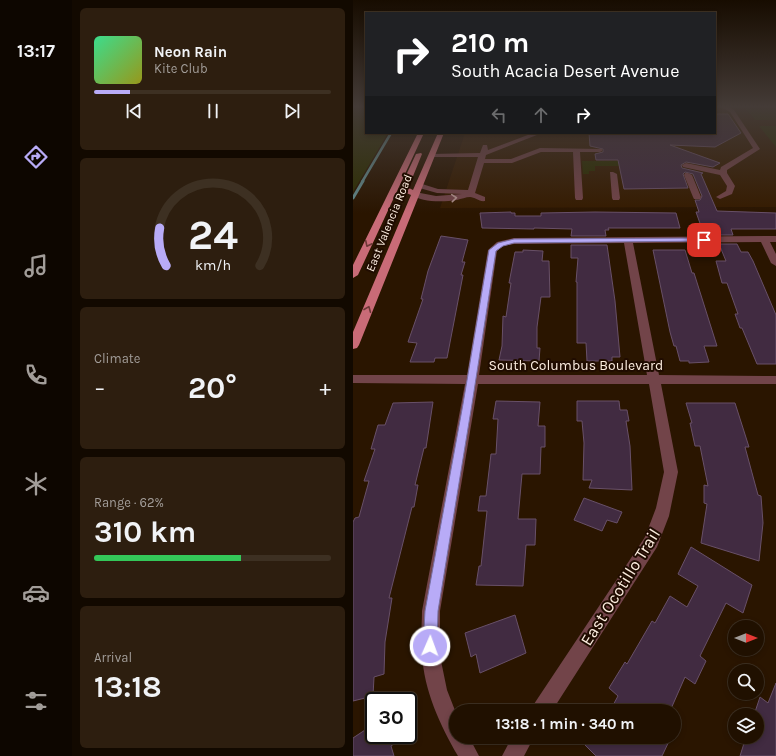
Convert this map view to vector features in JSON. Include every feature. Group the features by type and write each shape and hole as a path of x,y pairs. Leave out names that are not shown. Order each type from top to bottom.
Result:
{"main road":[{"name":"East Valencia Road","path":"353,274 417,142"},
{"path":"417,190 405,189 405,186 423,142"},
{"name":"East Valencia Road","path":"353,345 437,142"}],"street":[{"path":"483,154 515,142"},
{"path":"723,173 724,169 757,148 753,142"},
{"path":"431,155 483,154 512,161 540,150 600,150"},
{"path":"576,150 579,198"},
{"path":"471,194 483,154"},
{"path":"686,165 723,173 731,186 729,192 720,197"},
{"path":"613,174 616,198"},
{"path":"688,175 697,197"},
{"path":"417,190 428,198 458,198 471,194 481,199"},
{"path":"764,239 776,263"},
{"path":"449,721 437,687 430,646 431,611 471,380 491,253 497,243 514,241 776,239"},
{"name":"East Ocotillo Trail","path":"546,704 651,542 662,519 668,493 671,472 629,240"},
{"name":"South Columbus Boulevard","path":"353,379 776,380"},
{"path":"462,744 469,756"},
{"path":"512,756 520,744"}],"shaded area":[{"path":"353,142 382,142 353,192"},
{"path":"462,142 776,142 776,207 440,208"},
{"path":"582,161 618,161 619,166 595,166 595,171 589,171 589,174 583,174"}],"building":[{"path":"590,142 724,142 715,147 670,145 720,163 713,167 686,162 681,165 682,168 703,173 701,174 717,211 776,213 776,229 731,229 733,235 716,235 714,229 702,229 696,212 699,212 695,200 700,200 702,196 693,174 685,172 683,174 688,188 624,189 618,160 596,160 595,154 603,152 603,149 590,146"},
{"path":"480,213 515,213 515,216 541,216 541,213 676,213 680,228 608,228 609,230 605,230 606,236 571,236 572,229 482,228"},
{"path":"441,236 468,240 462,262 465,262 461,275 463,275 447,358 435,358 434,362 410,362 417,343 408,342 423,299 421,299 428,271"},
{"path":"719,244 737,244 741,252 748,252 753,261 776,315 776,364 757,364 742,328 740,328 735,314 738,314 727,283 722,283 716,261 726,261"},
{"path":"571,245 607,245 615,301 620,357 612,357 612,361 587,361 586,343 577,343 576,282 578,258 571,258"},
{"path":"523,250 543,251 542,261 549,261 550,297 541,297 537,327 537,348 540,348 539,361 499,360 502,346 503,316 506,317 511,283 509,283 515,252 523,252"},
{"path":"653,250 685,250 692,273 694,273 717,346 704,346 709,362 689,363 689,361 680,361 670,332"},
{"path":"496,401 540,402 538,426 545,426 545,447 541,447 540,474 522,474 518,519 536,519 535,545 526,545 523,586 476,585 479,566 481,566 487,511 478,511 480,496 486,496 491,454 496,454 498,419 493,419"},
{"path":"577,401 619,401 620,410 627,410 629,421 626,421 630,446 632,490 589,488 592,480 583,480 584,443 582,421 577,421"},
{"path":"433,402 426,448 424,448 415,485 418,485 414,507 412,507 389,598 392,598 385,642 384,674 374,677 373,692 365,692 365,698 353,701 353,522 355,518 359,517 369,481 364,481 375,449 371,449 378,425 385,425 393,403"},
{"path":"686,403 735,403 749,447 745,447 758,495 761,496 763,523 759,561 701,543 707,504 704,503 704,485 708,486 700,446 695,446 690,423 692,423"},
{"path":"584,498 622,512 617,523 607,520 602,531 574,520"},
{"path":"691,547 752,585 743,613 726,603 700,656 706,661 695,684 685,677 673,704 614,704 618,696 609,688 625,662 627,664 652,621 655,623 670,596 687,607 698,586 678,574"},
{"path":"515,615 526,653 480,673 476,654 471,657 465,633"},
{"path":"776,683 776,756 740,756 744,744 764,744 764,708 756,708 759,700 764,700 768,703"},
{"path":"365,730 365,744 394,744 391,746 394,756 353,756 353,738"},
{"path":"584,744 668,744 662,756 596,756"}],"waterway":[{"path":"362,182 386,142"},
{"path":"353,198 363,181"}],"route":[{"path":"430,646 431,611 468,404 491,253 493,250 500,244 514,241 704,240"}]}
